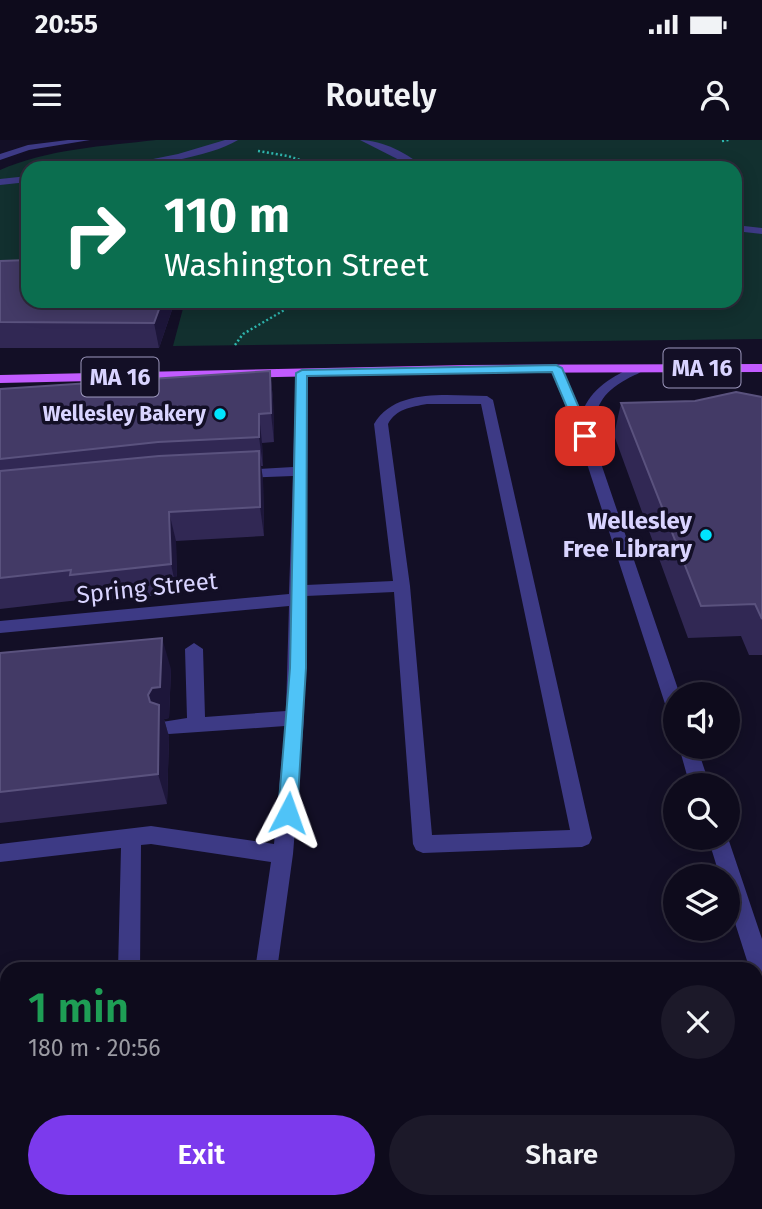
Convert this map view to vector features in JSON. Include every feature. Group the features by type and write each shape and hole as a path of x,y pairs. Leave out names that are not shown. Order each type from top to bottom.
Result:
{"main road":[{"name":"MA 16","path":"0,379 556,368 762,368"}],"street":[{"path":"0,157 28,148 86,140"},
{"path":"151,161 234,140"},
{"path":"364,140 409,161"},
{"path":"0,182 21,180"},
{"path":"742,229 762,231"},
{"path":"556,368 585,436 667,682"},
{"path":"585,436 588,411 601,391 611,382 642,368"},
{"path":"267,962 284,854 296,719 302,373"},
{"path":"487,400 582,838 423,844 402,586 383,418 394,407 407,403 487,400"},
{"path":"219,475 301,471"},
{"name":"Spring Street","path":"0,627 402,586"},
{"path":"194,649 196,724"},
{"path":"169,727 296,719"},
{"path":"0,853 131,836 172,837 255,852 284,854"},
{"path":"129,962 131,836"},
{"path":"722,850 758,962"}],"path":[{"path":"722,141 729,140"},
{"path":"247,150 303,161"},
{"path":"231,351 243,334 288,308"}],"green space":[{"path":"156,140 762,140 762,339 173,346 183,308 742,308 742,161 24,161 96,147"},
{"path":"21,162 21,282 0,283 0,170"}],"building":[{"path":"21,260 21,308 159,308 154,323 0,322 0,261"},
{"path":"270,371 271,413 259,414 259,437 158,442 0,459 0,389"},
{"name":"Wellesley Free Library","path":"736,392 762,397 762,619 755,604 701,606 621,403 695,401"},
{"path":"259,451 260,507 169,512 171,564 70,575 71,570 0,578 0,471 159,456"},
{"path":"162,638 160,687 152,688 148,695 150,702 159,705 158,774 0,792 0,653"}],"place":[{"name":"Wellesley Bakery","path":"220,414"},
{"name":"Wellesley Free Library","path":"706,535"}],"route":[{"path":"288,813 298,668 302,373 556,368 585,436"}]}
